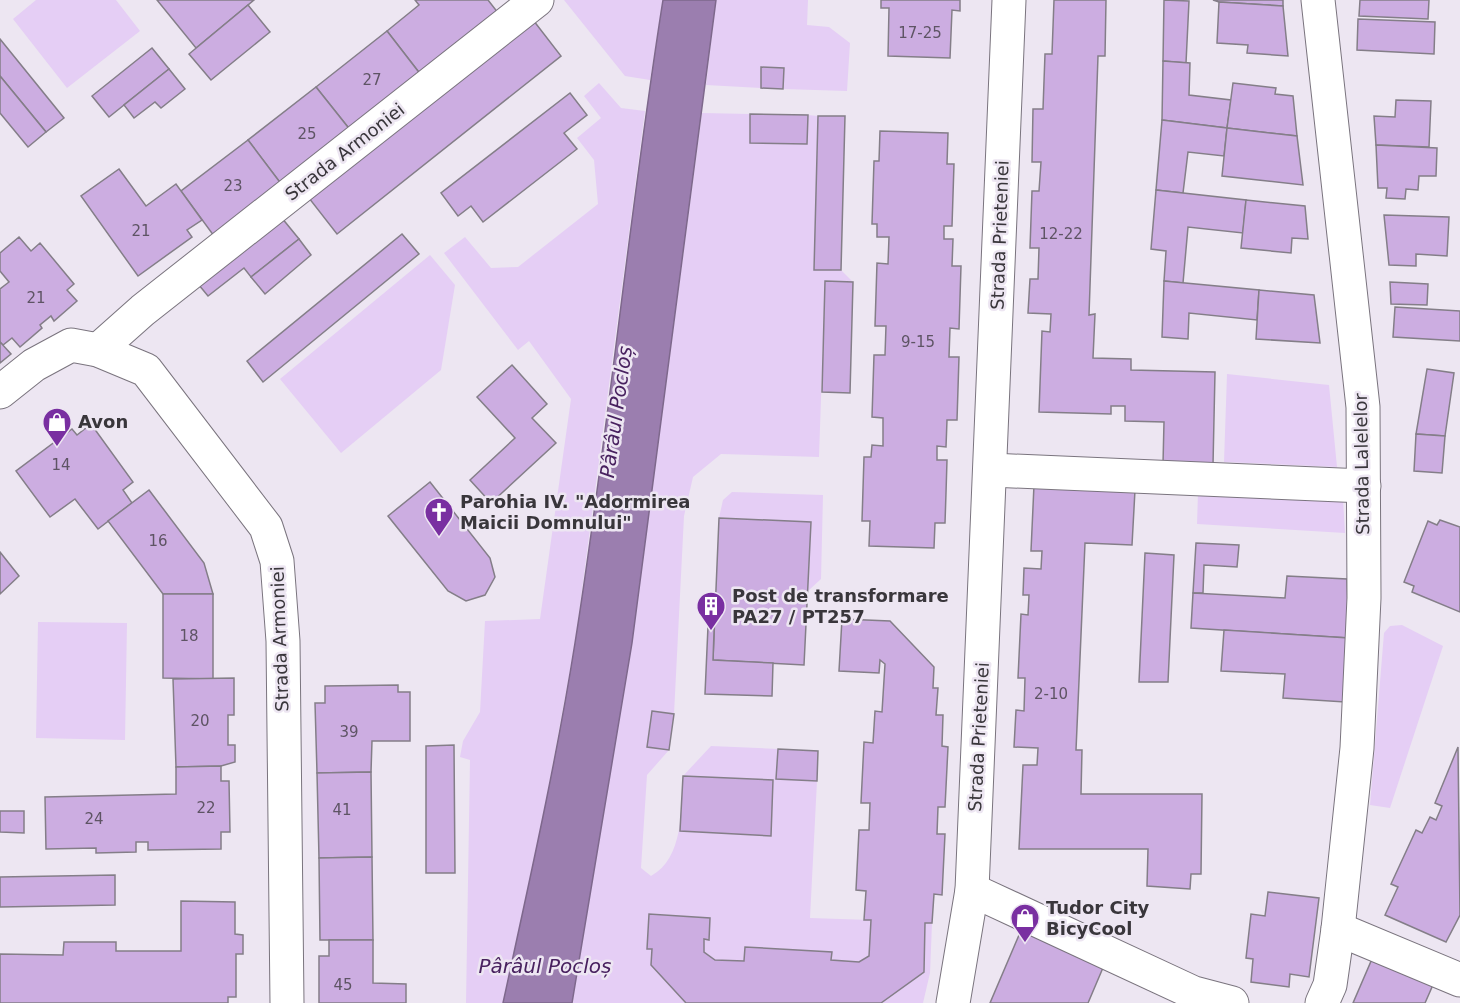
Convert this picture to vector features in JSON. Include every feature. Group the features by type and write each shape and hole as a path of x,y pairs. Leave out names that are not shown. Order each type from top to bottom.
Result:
{"street":[{"name":"Strada Armoniei","path":"98,350 143,310 537,0"},
{"name":"Strada Prieteniei","path":"953,1003 972,890 1010,0"},
{"name":"Strada Lalelelor","path":"1318,0 1362,407 1364,486 1364,598 1357,748 1338,929 1330,985 1322,1003"},
{"name":"Strada Armoniei","path":"0,392 34,365 72,345 98,350 146,370 266,527 277,561 283,641 287,1003"},
{"path":"991,470 1364,486"},
{"path":"972,890 1194,993 1232,1003"},
{"path":"1338,929 1460,980"}],"shaded area":[{"path":"36,0 116,0 140,31 67,88 13,19"},
{"path":"564,0 663,0 650,80 625,76"},
{"path":"716,0 808,0 807,25 829,27 850,43 847,91 783,89 784,69 761,68 761,88 706,85"},
{"path":"599,83 621,108 645,111 575,643 535,860 503,1003 466,1003 470,760 460,757 463,741 480,712 485,621 540,619 571,399 529,341 518,350 444,253 465,237 491,268 518,267 598,204 594,160 577,138 601,118 584,96"},
{"path":"702,113 750,114 750,143 807,144 808,115 818,116 814,269 841,270 853,282 825,281 819,457 721,454 693,477 684,516 674,714 652,711 647,746 669,750 647,775 641,868 651,876 662,868 670,857 679,832 683,776 711,746 778,749 776,779 817,781 810,918 871,920 869,956 859,962 831,960 831,952 745,947 744,961 715,960 704,952 704,939 709,939 710,918 649,914 647,949 652,949 651,965 686,1003 572,1003 632,643"},
{"path":"430,255 455,285 441,370 341,453 280,379"},
{"path":"1227,374 1329,385 1337,467 1224,462"},
{"path":"732,492 823,495 821,579 808,591 719,518 723,500"},
{"path":"1198,493 1343,500 1345,533 1197,524"},
{"path":"38,622 127,623 125,740 36,738"},
{"path":"1402,625 1443,646 1390,808 1370,805 1384,633 1390,626"},
{"path":"925,923 932,923 930,973 923,1003 881,1003 924,972"}],"water":[{"name":"Pârâul Pocloș","path":"663,0 716,0 632,643 572,1003 503,1003 568,688"}],"building":[{"path":"157,0 254,0 196,48"},
{"path":"415,0 488,0 499,14 421,75 387,31 419,5"},
{"path":"881,0 960,0 960,11 952,10 950,58 888,56 889,8 881,8"},
{"path":"1054,0 1106,0 1105,56 1098,56 1089,315 1095,314 1093,358 1131,359 1131,370 1215,372 1213,465 1163,464 1164,422 1125,421 1125,406 1111,406 1111,414 1039,412 1042,331 1050,332 1051,314 1028,313 1030,279 1038,279 1039,248 1030,248 1032,191 1039,191 1041,162 1032,162 1033,109 1043,109 1045,54 1052,54"},
{"path":"1164,0 1189,1 1186,63 1163,61"},
{"path":"1213,0 1283,0 1283,6 1219,2"},
{"path":"1360,0 1429,0 1428,19 1359,16"},
{"path":"1219,2 1283,6 1288,56 1247,53 1248,45 1217,43"},
{"path":"248,5 270,32 211,80 189,54"},
{"path":"530,16 561,56 337,234 305,193"},
{"path":"1358,19 1435,22 1434,54 1357,50"},
{"path":"387,31 421,75 351,131 316,87"},
{"path":"0,39 64,118 46,132 0,76"},
{"path":"152,48 169,69 109,117 92,96"},
{"path":"1163,61 1190,63 1189,95 1231,100 1227,128 1162,120"},
{"path":"761,67 784,68 783,89 761,88"},
{"path":"169,69 185,89 161,108 155,102 134,118 124,105"},
{"path":"0,76 46,132 28,147 0,113"},
{"path":"1233,83 1276,88 1275,94 1293,96 1297,136 1227,128"},
{"path":"316,87 351,131 282,185 248,140"},
{"path":"570,93 587,115 564,133 577,149 483,222 471,206 458,216 441,193"},
{"path":"1396,100 1431,101 1429,147 1376,145 1374,116 1395,117"},
{"path":"750,114 808,115 807,144 750,143"},
{"path":"818,116 845,116 841,270 814,270"},
{"path":"1162,120 1227,128 1224,156 1188,152 1183,193 1156,190"},
{"path":"1227,128 1297,136 1303,185 1222,176"},
{"path":"880,131 948,133 947,164 954,164 952,226 944,226 944,239 953,239 952,266 961,266 959,329 950,328 949,357 959,357 957,420 947,420 946,447 937,446 937,460 947,460 945,523 935,523 934,548 869,546 870,521 862,521 864,457 871,457 872,445 883,446 883,418 872,417 874,355 885,355 886,326 875,326 877,263 888,264 889,237 877,237 877,224 872,224 874,161 879,161"},
{"path":"248,140 282,185 214,236 181,191"},
{"path":"1376,145 1437,148 1436,176 1419,176 1418,190 1406,189 1405,199 1386,198 1387,188 1378,188"},
{"path":"119,169 146,206 176,184 202,220 187,230 192,237 138,276 81,196"},
{"path":"1156,190 1246,200 1243,233 1188,227 1183,283 1164,281 1166,251 1151,249"},
{"path":"1246,200 1305,206 1308,239 1292,238 1291,253 1241,248"},
{"path":"277,212 299,239 251,277 244,268 208,296 194,279"},
{"path":"1384,215 1449,217 1447,256 1416,254 1416,266 1389,265"},
{"path":"402,234 419,254 263,382 247,361"},
{"path":"19,237 31,251 40,243 74,284 67,290 77,301 54,321 51,316 40,325 42,328 20,347 12,338 3,345 0,342 0,289 9,282 0,271 0,253"},
{"path":"299,239 311,255 265,294 251,277"},
{"path":"825,281 853,282 850,393 822,392"},
{"path":"1164,281 1259,290 1257,320 1189,313 1188,339 1162,337"},
{"path":"1390,282 1428,284 1427,305 1391,304"},
{"path":"1259,290 1314,295 1320,343 1256,339"},
{"path":"1395,307 1460,311 1460,341 1393,337"},
{"path":"0,342 11,354 0,363"},
{"path":"512,365 547,404 532,418 556,443 491,503 470,480 515,438 477,397"},
{"path":"1427,369 1454,373 1445,436 1416,434"},
{"path":"91,424 133,482 123,490 132,503 98,529 75,499 50,517 16,471 72,429 77,435"},
{"path":"1416,434 1445,436 1442,473 1414,471"},
{"name":"Parohia IV. \"Adormirea Maicii Domnului\"","path":"430,482 490,558 495,577 485,595 466,601 448,591 388,516"},
{"path":"1034,485 1135,490 1132,545 1085,543 1076,750 1082,750 1081,794 1202,794 1201,874 1191,874 1190,889 1147,886 1148,849 1019,849 1023,765 1037,765 1038,748 1014,747 1016,710 1024,711 1025,678 1018,678 1021,614 1028,615 1029,595 1023,595 1024,568 1041,569 1042,551 1031,551"},
{"path":"149,490 204,563 213,594 163,594 108,521"},
{"path":"719,518 811,522 804,665 713,660"},
{"path":"1440,520 1460,527 1460,612 1412,592 1414,586 1404,582 1428,521 1437,525"},
{"path":"1196,543 1239,545 1237,567 1204,565 1203,593 1193,593"},
{"path":"0,552 19,576 0,594"},
{"path":"1145,553 1174,555 1168,682 1139,682"},
{"path":"1287,576 1347,579 1349,638 1191,628 1193,593 1285,598"},
{"path":"163,594 213,594 213,679 163,678"},
{"name":"Post de transformare PA27 / PT257","path":"709,604 715,605 713,660 773,663 772,696 705,694"},
{"path":"842,619 890,621 934,667 933,688 938,688 936,715 943,715 942,746 948,747 945,807 938,807 937,834 945,834 942,895 934,894 932,923 925,923 924,972 881,1003 686,1003 651,965 652,949 647,949 649,914 710,918 709,940 704,939 704,952 715,960 744,961 745,947 832,952 831,960 859,962 869,956 871,920 864,920 866,891 856,890 859,830 869,830 870,803 861,803 864,742 873,743 875,711 882,712 885,664 880,660 879,673 839,671"},
{"path":"1224,630 1349,638 1345,702 1283,698 1285,674 1221,671"},
{"path":"234,678 234,715 228,715 228,745 235,745 235,762 221,766 176,767 173,679"},
{"path":"398,685 398,692 410,692 410,741 372,741 371,772 317,773 315,703 325,703 325,686"},
{"path":"652,711 674,714 669,750 647,747"},
{"path":"454,745 455,873 426,873 426,746"},
{"path":"1458,747 1460,915 1446,942 1385,915 1398,887 1391,884 1416,830 1422,833 1430,817 1436,820 1442,806 1435,803"},
{"path":"778,749 818,751 817,781 776,779"},
{"path":"221,766 221,781 229,781 230,832 221,832 221,849 148,850 148,842 136,842 136,852 96,853 96,848 46,849 45,797 176,794 176,767"},
{"path":"371,772 372,857 319,858 317,773"},
{"path":"683,776 773,780 771,836 680,831"},
{"path":"0,811 24,811 24,833 0,832"},
{"path":"372,857 373,940 320,940 319,858"},
{"path":"115,875 115,905 0,907 0,877"},
{"path":"1268,892 1319,898 1309,977 1290,974 1289,987 1251,982 1253,959 1246,958 1251,914 1265,916"},
{"path":"181,901 235,902 235,934 243,935 243,954 236,954 236,997 228,997 228,1003 0,1003 0,954 63,955 64,942 116,942 116,951 181,951"},
{"path":"1025,921 1108,956 1088,1003 990,1003"},
{"path":"329,940 373,940 373,983 406,984 406,1003 319,1003 319,956 329,956"},
{"path":"1375,952 1436,978 1425,1003 1353,1003"}],"place":[{"name":"Avon","path":"57,448"},
{"name":"Parohia IV. \"Adormirea Maicii Domnului\"","path":"439,538"},
{"name":"Post de transformare PA27 / PT257","path":"711,632"},
{"name":"Tudor City BicyCool","path":"1025,944"}]}
